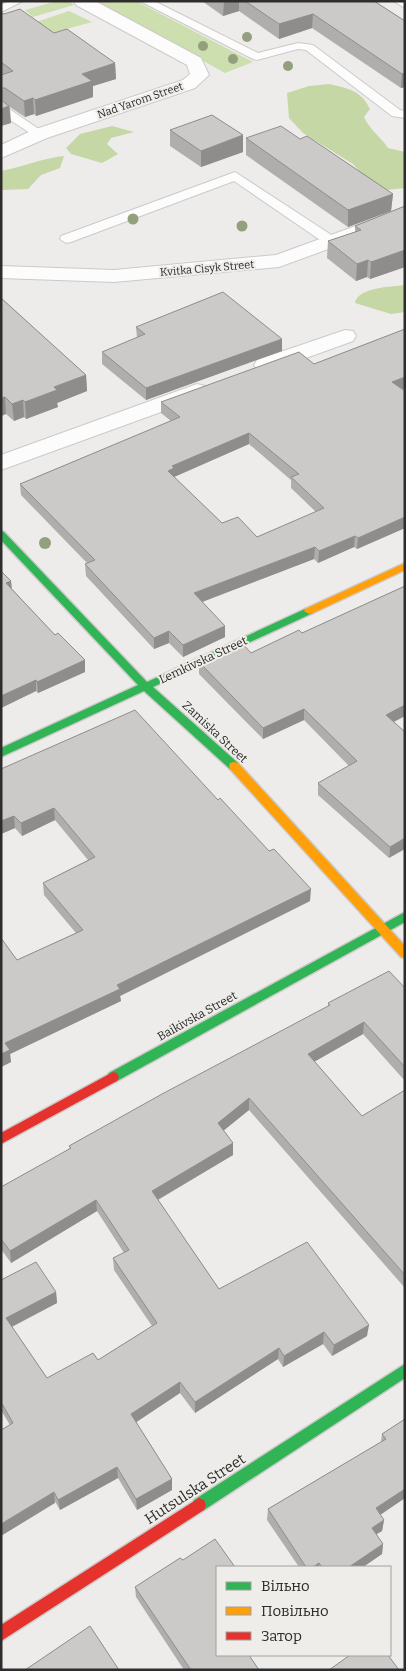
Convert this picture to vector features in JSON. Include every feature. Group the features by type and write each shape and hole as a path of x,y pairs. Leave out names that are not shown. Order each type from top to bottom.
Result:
{"street":[{"name":"Nad Yarom Street","path":"4,150 40,134 188,84 200,75 195,62 82,1"},
{"name":"Kvitka Cisyk Street","path":"1,272 114,276 279,261 405,214"},
{"path":"243,374 345,336"},
{"path":"1,463 215,384"},
{"name":"Zamiska Street","path":"1,534 145,686 226,758 405,954"},
{"name":"Lemkivska Street","path":"1,752 405,566"},
{"name":"Baikivska Street","path":"1,1139 405,916"},
{"name":"Hutsulska Street","path":"1,1634 405,1370"}],"lane":[{"path":"145,1 257,57 298,46 309,47 396,113 405,114"},
{"path":"398,1 405,5"},
{"path":"1,9 14,2"},
{"path":"1,109 40,134"},
{"path":"66,239 235,176 331,241"}],"green space":[{"path":"57,1 69,1 74,5 33,17 25,10"},
{"path":"95,1 136,1 253,62 225,73"},
{"path":"69,11 92,22 52,33 36,22"},
{"path":"330,84 343,87 358,94 370,109 364,117 369,125 388,148 405,152 405,188 377,191 353,164 303,133 289,118 287,93 309,86"},
{"path":"112,126 134,132 111,138 107,144 118,154 102,163 71,154 66,148 80,134"},
{"path":"64,156 60,168 41,175 28,189 1,190 1,171"},
{"path":"405,285 405,312 391,314 355,303 357,298 368,291"}],"building":[{"path":"245,1 374,1 405,21 405,73 402,74 313,14 279,24"},
{"path":"20,9 54,33 67,29 115,63 82,74 92,81 35,100 33,98 24,101 5,88 1,88 1,75 13,71 1,62 1,13 4,14"},
{"path":"1,100 9,106 1,109"},
{"path":"212,115 243,135 201,151 170,130"},
{"path":"281,126 300,139 307,136 393,194 348,210 246,138"},
{"path":"405,206 405,250 371,262 368,260 357,264 328,241 361,230 355,226"},
{"path":"223,292 282,339 146,388 102,352 145,334 136,327"},
{"path":"1,298 86,375 54,387 57,390 25,402 23,400 12,404 5,397 1,398"},
{"path":"405,329 405,377 392,382 405,391 405,517 358,538 355,536 319,551 315,547 194,593 225,626 183,645 169,631 154,638 85,564 95,560 20,484 180,417 161,402 299,352 314,364","holes":["249,433 299,474 291,477 324,508 257,537 238,517 222,523 168,471 174,468 172,466"]},
{"path":"1,571 11,581 6,583 55,635 58,633 85,660 1,696"},
{"path":"405,586 405,705 386,715 405,732 405,838 390,847 318,783 357,761 304,709 263,728 199,662 242,643 251,653 299,630 302,633"},
{"path":"135,710 218,800 220,798 269,851 274,849 311,889 117,985 120,989 5,1043 10,1050 1,1054 1,938 17,960 83,930 43,883 95,857 54,808 21,823 14,816 1,821 1,769"},
{"path":"389,971 405,988 405,1067 364,1022 308,1054 362,1116 405,1090 405,1275 249,1098 218,1123 233,1143 152,1191 219,1289 307,1242 369,1325 334,1345 324,1332 284,1356 279,1348 195,1402 180,1382 131,1414 172,1479 136,1499 117,1467 58,1500 54,1492 1,1524 1,1430 13,1423 1,1402 1,1280 36,1262 56,1292 6,1318 47,1378 93,1353 98,1360 157,1323 113,1258 129,1250 96,1200 10,1251 1,1239 1,1187 162,1094 330,1005 328,1003"},
{"path":"405,1419 405,1489 376,1508 384,1520 372,1528 383,1544 350,1566 321,1566 319,1563 314,1566 305,1566 268,1509 386,1439 382,1434"},
{"path":"215,1539 234,1566 216,1566 216,1656 250,1656 259,1670 191,1670 135,1587 180,1558 183,1560"},
{"path":"90,1626 119,1670 25,1670"},
{"path":"349,1656 389,1656 399,1670 329,1670"}],"traffic: fast":[{"path":"1,534 145,686 234,766"},
{"path":"1,753 309,611"},
{"path":"113,1077 405,916"},
{"path":"199,1505 405,1370"}],"traffic: slow":[{"path":"309,611 405,566"},
{"path":"234,766 405,954"}],"traffic: jam":[{"path":"1,1139 113,1077"},
{"path":"1,1634 199,1505"}]}
